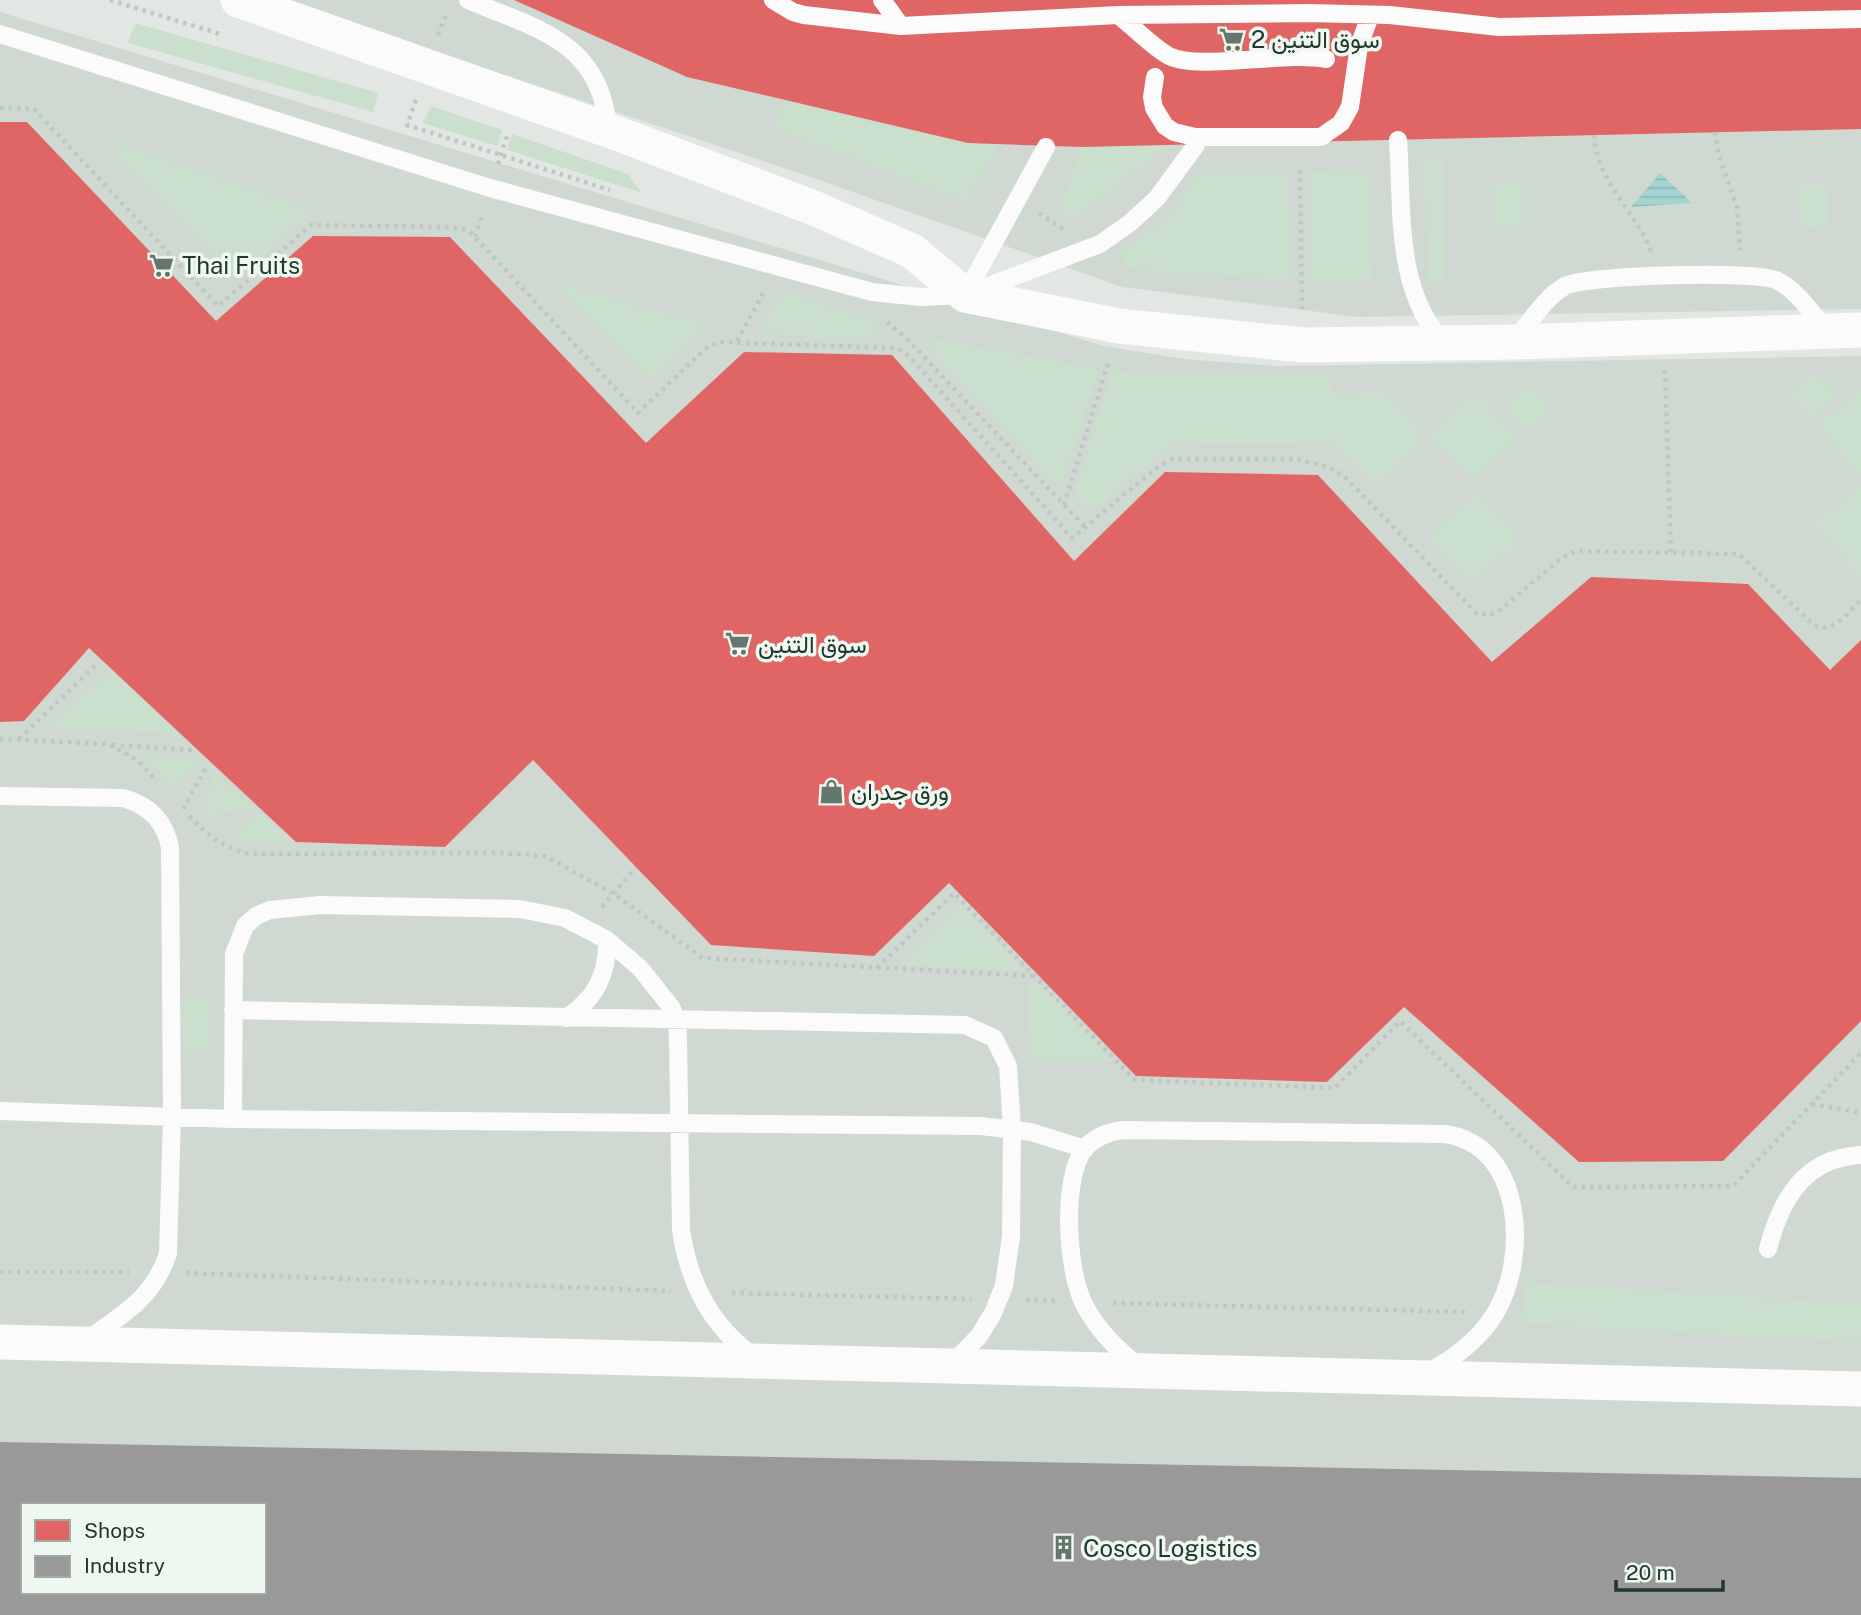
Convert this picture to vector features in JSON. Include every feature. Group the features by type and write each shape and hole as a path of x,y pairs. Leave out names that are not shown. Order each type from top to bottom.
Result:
{"street":[{"path":"239,0 608,130 887,239 912,251 965,295 1119,326 1303,345 1445,344 1844,330"},
{"path":"0,1342 1861,1389"}],"lane":[{"path":"468,0 545,32 575,51 586,64 603,95 608,130"},
{"path":"773,0 804,15 901,26 1118,15 1370,16 1499,27 1861,19"},
{"path":"882,0 901,26"},
{"path":"1118,15 1164,52 1182,60 1294,56 1326,59"},
{"path":"1155,77 1152,97 1154,108 1165,126 1174,132 1195,137 1321,137 1340,122 1350,107 1359,46 1370,16"},
{"path":"0,34 490,188 872,292 921,297 965,295 1100,244 1130,223 1157,198 1196,145"},
{"path":"1398,140 1411,288 1424,318 1445,344"},
{"path":"965,295 1046,147"},
{"path":"1514,342 1550,298 1574,282 1738,275 1778,281 1844,330"},
{"path":"0,796 123,798 137,802 160,820 170,847 171,1234 162,1273 139,1303 79,1345"},
{"path":"233,1119 234,954 237,939 245,926 270,910 320,905 520,909 543,912 586,926 607,940 657,986 677,1020 681,1230 686,1262 697,1292 714,1320 736,1344 762,1363"},
{"path":"566,1018 579,1010 599,986 605,971 607,940"},
{"path":"233,1010 965,1026 981,1030 994,1038 1008,1066 1012,1129 1011,1236 999,1300 979,1336 949,1367"},
{"path":"0,1111 233,1119 1012,1129 1044,1135 1085,1149"},
{"path":"1146,1371 1121,1353 1099,1330 1083,1302 1071,1262 1069,1235 1075,1168 1085,1149 1108,1132 1122,1130 1461,1136 1488,1151 1496,1163 1508,1197 1516,1245 1514,1267 1495,1312 1463,1350 1422,1376"},
{"path":"1768,1249 1779,1211 1804,1178 1829,1160 1861,1155"}],"path":[{"path":"447,11 407,125 619,192"},
{"path":"0,108 34,109 218,306 312,225 451,227 467,230 475,237 638,413 705,349 718,342 887,346 904,352 1072,538 1159,466 1172,459 1298,459 1330,468 1345,477 1477,614 1492,614 1500,610 1563,557 1577,551 1739,554 1814,625 1822,629 1833,626 1861,600"},
{"path":"1715,132 1719,156 1739,215 1738,275"},
{"path":"1594,135 1597,157 1605,178"},
{"path":"1300,170 1303,345"},
{"path":"1018,198 1068,233 1087,224 1100,244"},
{"path":"737,341 770,281"},
{"path":"885,320 905,337 1085,527"},
{"path":"1064,505 1119,326"},
{"path":"19,739 97,664"},
{"path":"0,739 192,750"},
{"path":"109,744 138,761 160,784"},
{"path":"183,810 206,768"},
{"path":"175,802 218,843 251,854 527,853 545,856 614,894 703,958 1036,976"},
{"path":"586,926 636,867"},
{"path":"877,968 954,893 1135,1080 1335,1088 1400,1021 1573,1187 1733,1186 1861,1053"},
{"path":"1811,1104 1861,1113"},
{"path":"0,1272 162,1273 697,1292 1495,1312"}],"shaded area":[{"path":"280,0 1861,0 1861,309 1358,317 1122,287 799,173"},
{"path":"0,12 1104,346 1185,359 1276,366 1861,356 1861,1615 0,1615"}],"green space":[{"path":"135,23 378,93 373,112 128,43"},
{"path":"788,101 911,132 998,146 964,200 773,128"},
{"path":"431,106 502,130 497,146 423,123"},
{"path":"512,134 628,174 642,193 507,150"},
{"path":"1168,145 1071,220 1062,208 1082,147"},
{"path":"121,146 313,210 238,280 115,154"},
{"path":"1425,160 1443,160 1445,281 1428,282"},
{"path":"1369,170 1371,280 1313,282 1311,172"},
{"path":"1286,173 1290,280 1127,268 1121,253 1170,217 1197,176"},
{"path":"1520,182 1521,225 1495,225 1494,183"},
{"path":"1827,185 1828,227 1802,228 1800,186"},
{"path":"554,283 707,326 652,380"},
{"path":"786,293 881,324 874,338 757,333"},
{"path":"920,337 1099,369 1060,489"},
{"path":"1113,369 1143,377 1172,373 1329,375 1333,396 1381,393 1424,437 1376,482 1337,445 1174,443 1090,511 1074,495"},
{"path":"1815,373 1836,396 1812,417 1791,394"},
{"path":"1528,384 1551,407 1528,429 1505,406"},
{"path":"1861,388 1861,474 1818,426"},
{"path":"1475,392 1517,436 1472,479 1430,436"},
{"path":"1861,485 1861,574 1860,576 1815,525"},
{"path":"1476,495 1519,540 1473,583 1430,537"},
{"path":"113,671 177,733 47,728"},
{"path":"142,755 199,762 174,786"},
{"path":"213,773 252,808 206,815"},
{"path":"260,813 291,844 233,839"},
{"path":"961,906 1024,970 899,965"},
{"path":"1037,982 1113,1061 1030,1061 1028,985"},
{"path":"207,999 209,1048 184,1049 182,1000"},
{"path":"1525,1283 1861,1304 1861,1342 1522,1323"}],"water":[{"path":"1660,173 1692,203 1631,207"}],"building: Shops":[{"name":"سوق التنين 2","path":"514,0 1861,0 1861,129 1082,147 968,143 687,77"},
{"name":"سوق التنين","path":"0,122 27,122 216,321 313,236 450,237 646,443 744,352 892,355 1074,561 1165,472 1318,475 1492,662 1591,577 1748,584 1830,670 1861,640 1861,1021 1723,1161 1579,1162 1404,1007 1327,1082 1136,1076 949,883 874,956 711,945 533,760 445,847 296,842 89,648 24,721 0,722"}],"building: Industry":[{"name":"Cosco Logistics","path":"0,1442 1861,1478 1861,1615 0,1615"}],"place":[{"name":"سوق التنين 2","path":"1231,39"},
{"name":"Thai Fruits","path":"162,265"},
{"name":"سوق التنين","path":"738,644"},
{"name":"ورق جدران","path":"831,791"},
{"name":"Cosco Logistics","path":"1063,1548"}]}
